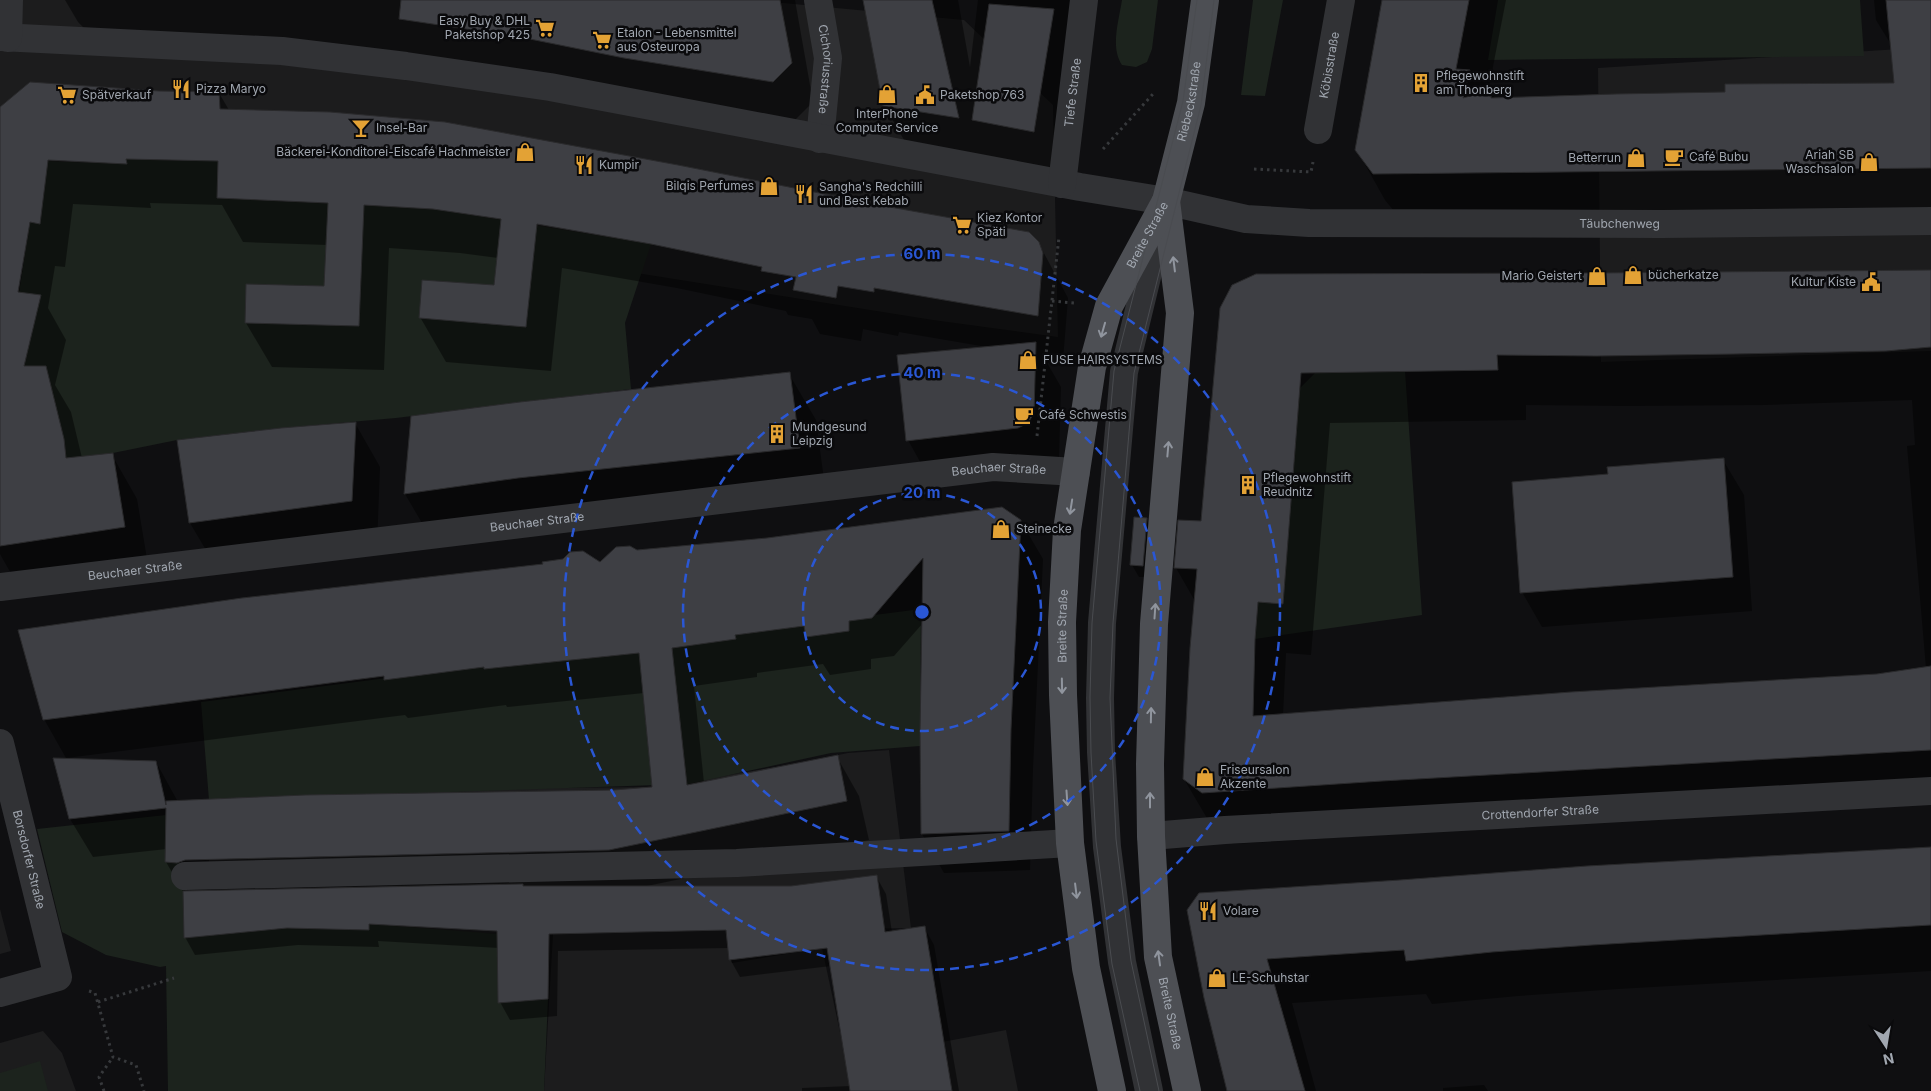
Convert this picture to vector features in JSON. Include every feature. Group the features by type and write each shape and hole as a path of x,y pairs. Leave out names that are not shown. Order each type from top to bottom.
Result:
{"main road":[{"name":"Riebeckstraße","path":"1166,201 1191,103 1205,0"},
{"name":"Breite Straße","path":"1112,1091 1086,968 1070,843 1064,743 1062,622 1067,530 1092,367 1110,306 1166,201"},
{"name":"Breite Straße","path":"1166,201 1180,313 1154,624 1150,764 1151,836 1158,957 1186,1091"}],"street":[{"path":"4,37 9,0"},
{"name":"Cichoriusstraße","path":"818,0 828,58 820,139"},
{"name":"Tiefe Straße","path":"1062,184 1084,0"},
{"name":"Köbisstraße","path":"1318,130 1341,0"},
{"name":"Täubchenweg","path":"4,37 282,51 406,66 550,87 1062,184 1166,201 1246,219 1309,223 1652,224 1931,221"},
{"path":"1149,1091 1122,962 1107,847 1101,752 1100,698 1102,623 1124,372 1166,201"},
{"name":"Beuchaer Straße","path":"0,587 993,467 1076,472"},
{"name":"Borsdorfer Straße","path":"0,743 58,977 0,993"},
{"name":"Crottendorfer Straße","path":"1151,836 1931,791"},
{"path":"185,876 737,863 1070,843"}],"path":[{"path":"1100,152 1152,94"},
{"path":"1254,169 1311,172 1318,130"},
{"path":"1037,439 1059,237"},
{"path":"1052,301 1080,304"},
{"path":"98,1002 174,978"},
{"path":"95,993 113,1058"},
{"path":"104,1091 99,1077 113,1058"},
{"path":"113,1058 136,1065 144,1091"}],"shaded area":[{"path":"0,0 750,0 964,20 1053,105 1058,337 933,320 0,172"},
{"path":"1122,0 1158,0 1152,49 1147,62 1136,67 1122,65 1118,58 1116,34"},
{"path":"1253,0 1283,0 1265,96 1241,95"},
{"path":"1498,0 1860,0 1864,56 1488,60"},
{"path":"1931,47 1931,351 1601,362 1598,68"},
{"path":"183,151 218,151 217,198 433,209 651,244 625,323 631,389 396,418 281,428 177,440 113,453 66,458 64,439 24,366 41,295 19,293 30,222 40,223 45,187 38,161 126,164 124,152 148,152 149,160 183,161"},
{"path":"1405,371 1422,615 1255,639 1258,602 1283,604 1300,388 1315,373"},
{"path":"921,609 920,746 831,753 688,784 209,800 201,702"},
{"path":"889,750 911,928 727,931 732,963 822,948 846,1060 1006,1030 1018,1091 544,1091 553,934 324,929 184,938 185,876 209,876 209,800 317,790 655,787 848,753"},
{"path":"166,815 165,862 183,863 185,876 183,898 184,938 287,928 369,930 369,924 497,934 499,1003 548,999 544,1091 168,1091 166,966 160,967 106,955 62,932 37,829"},
{"path":"0,909 11,951 0,954"},
{"path":"43,1031 62,1053 76,1091 0,1091 0,1043"},
{"path":"40,1061 48,1091 0,1091 0,1073"}],"building":[{"path":"401,0 780,0 792,63 773,82 624,58 520,37 399,19"},
{"path":"863,0 932,0 959,118 883,106"},
{"path":"1382,0 1469,0 1456,69 1470,70 1463,98 1492,90 1491,98 1725,92 1725,84 1894,83 1886,0 1931,0 1931,168 1373,174 1355,150"},
{"path":"989,4 1054,9 1034,132 972,120"},
{"path":"30,82 159,91 219,92 220,109 330,112 445,122 1029,232 1039,242 1043,253 1038,316 874,288 874,292 838,286 836,298 793,290 796,277 761,271 762,267 651,244 537,224 526,327 419,318 422,280 494,285 501,219 433,209 364,205 359,326 245,323 246,284 324,286 328,203 217,198 218,161 126,159 127,164 48,160 40,224 30,222 18,292 41,295 24,366 46,366 64,439 66,458 113,453 125,527 0,546 0,107"},
{"path":"1931,270 1931,347 1886,351 1734,354 1497,355 1498,370 1301,373 1283,604 1258,602 1253,716 1571,692 1877,674 1931,666 1931,750 1202,793 1183,779 1190,648 1197,569 1174,568 1178,520 1201,521 1220,308 1232,285 1256,274"},
{"path":"1036,342 1034,413 1028,423 1018,428 906,441 897,355"},
{"path":"790,372 800,448 518,478 404,494 411,416"},
{"path":"356,422 352,501 189,523 177,440 281,428"},
{"path":"1724,458 1733,577 1520,593 1512,482 1608,474 1607,467"},
{"path":"1002,507 1021,520 1011,729 1009,831 921,834 920,732 923,558 872,618 849,621 849,631 806,637 804,626 735,635 736,639 672,648 687,785 838,755 847,801 609,850 165,862 166,808 69,819 53,758 156,761 166,805 166,801 305,795 614,790 652,787 639,653 484,669 484,667 384,680 384,676 43,720 18,630 242,598 543,564 542,562 563,559 570,552 583,551 600,562 616,547 630,546 637,550 767,538"},
{"path":"1134,517 1147,518 1143,566 1130,565"},
{"path":"1931,847 1931,925 1592,945 1492,952 1406,961 1404,950 1267,959 1305,1091 1227,1091 1204,998 1187,910 1199,893 1587,866"},
{"path":"877,875 885,932 925,926 952,1091 850,1091 827,948 729,960 726,930 549,934 548,999 498,1003 497,931 369,924 369,930 287,928 184,938 183,891 523,884 523,886 791,886"}],"tram line":[{"path":"1140,1091 1112,964 1096,841 1091,753 1092,623 1114,371 1183,101 1197,0"},
{"path":"1159,1091 1131,961 1116,839 1110,698 1113,623 1134,373 1201,105 1214,0"}],"place":[{"name":"Easy Buy & DHL Paketshop 425","path":"545,28"},
{"name":"Etalon - Lebensmittel aus Osteuropa","path":"602,40"},
{"name":"Pflegewohnstift am Thonberg","path":"1421,83"},
{"name":"Pizza Maryo","path":"181,89"},
{"name":"InterPhone Computer Service","path":"887,94"},
{"name":"Spätverkauf","path":"67,95"},
{"name":"Paketshop 763","path":"925,95"},
{"name":"Insel-Bar","path":"361,128"},
{"name":"Bäckerei-Konditorei-Eiscafé Hachmeister","path":"525,152"},
{"name":"Café Bubu","path":"1674,157"},
{"name":"Betterrun","path":"1636,158"},
{"name":"Ariah SB Waschsalon","path":"1869,162"},
{"name":"Kumpir","path":"584,165"},
{"name":"Bilqis Perfumes","path":"769,186"},
{"name":"Sangha's Redchilli und Best Kebab","path":"804,194"},
{"name":"Kiez Kontor Späti","path":"962,225"},
{"name":"bücherkatze","path":"1633,275"},
{"name":"Mario Geistert","path":"1597,276"},
{"name":"Kultur Kiste","path":"1871,282"},
{"name":"FUSE HAIRSYSTEMS","path":"1028,360"},
{"name":"Café Schwestis","path":"1024,415"},
{"name":"Mundgesund Leipzig","path":"777,434"},
{"name":"Pflegewohnstift Reudnitz","path":"1248,485"},
{"name":"Steinecke","path":"1001,529"},
{"name":"Friseursalon Akzente","path":"1205,777"},
{"name":"Volare","path":"1208,911"},
{"name":"LE-Schuhstar","path":"1217,978"}]}
